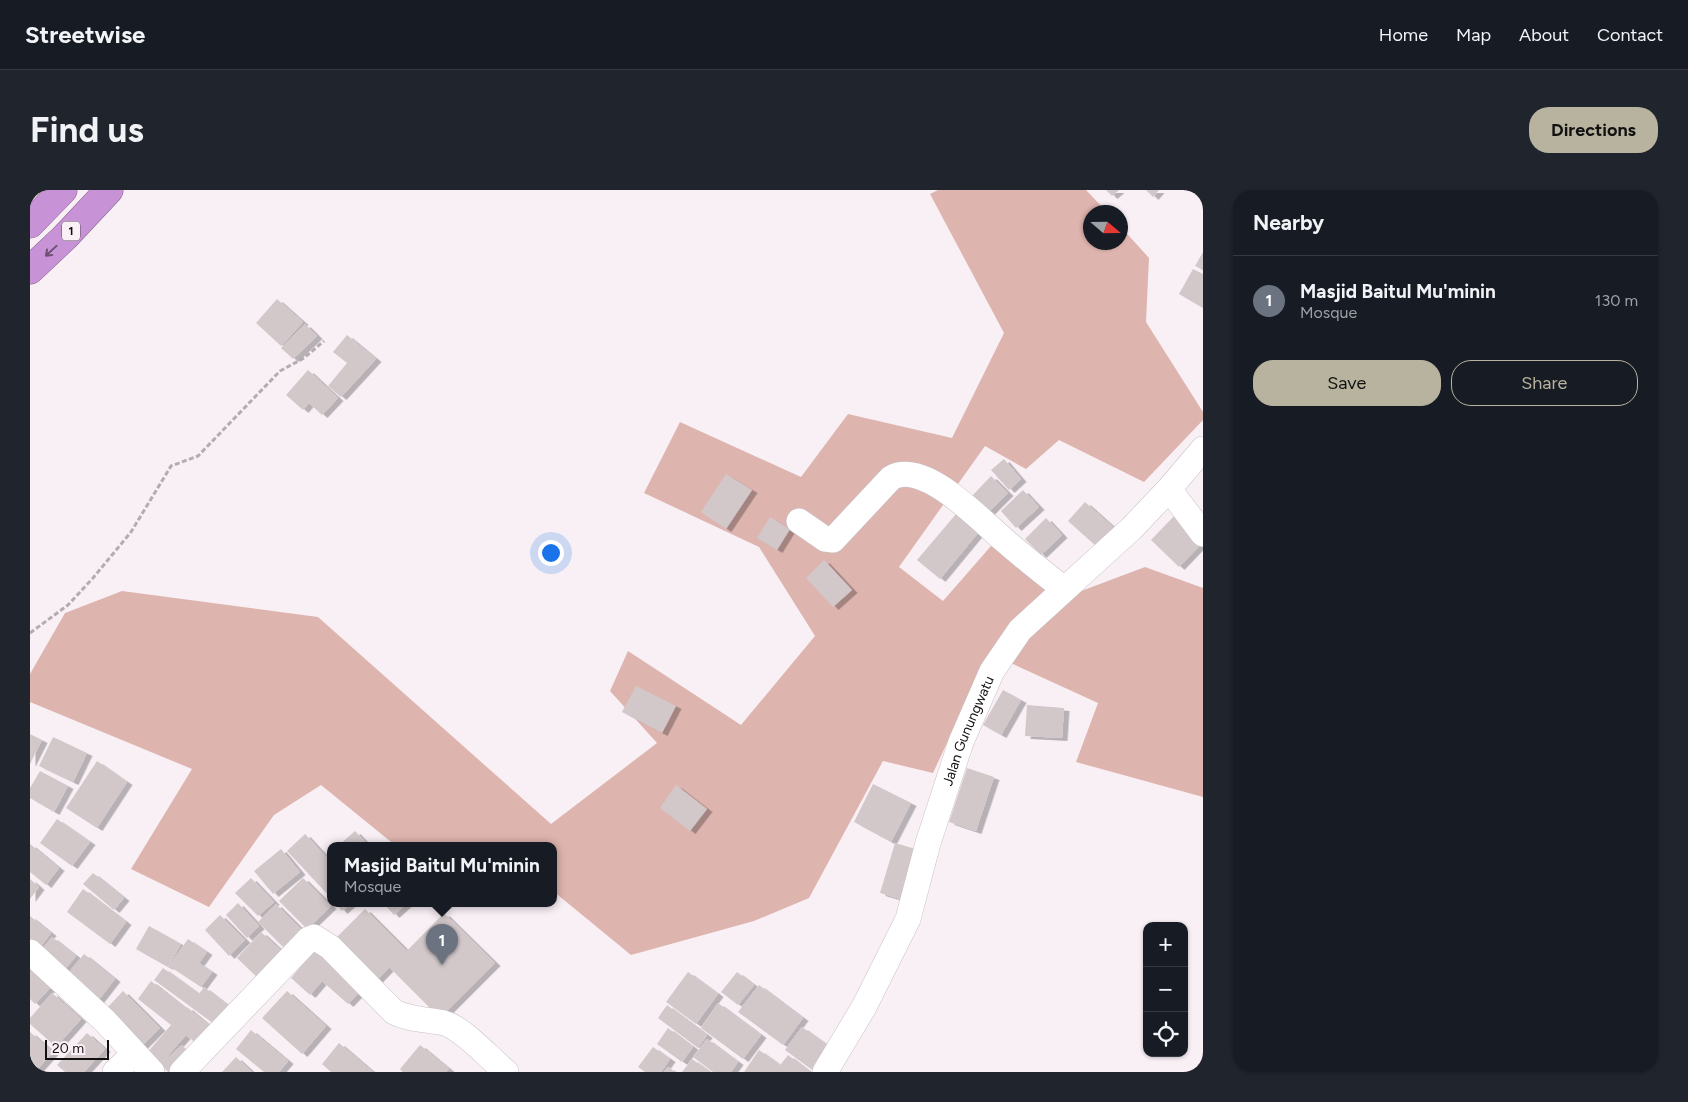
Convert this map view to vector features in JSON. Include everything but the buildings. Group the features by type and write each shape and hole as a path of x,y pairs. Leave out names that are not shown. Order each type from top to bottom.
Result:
{"highway":[{"path":"30,224 63,190"},
{"name":"1","path":"30,270 65,238 109,190"}],"street":[{"name":"Jalan Gunungwatu","path":"826,1072 864,1007 908,919 928,843 961,742 992,671 1020,630 1132,528 1169,489 1203,448"},
{"path":"799,521 825,539 833,540 891,478 898,474 914,475 937,486 967,508 1064,589"},
{"path":"1169,489 1203,534"},
{"path":"182,1072 308,939 314,937 330,947 394,1012 406,1018 445,1024 459,1031 506,1072"},
{"path":"30,952 105,1021 152,1072"},
{"path":"115,1072 134,1054"}],"path":[{"path":"30,633 68,605 132,532 170,466 198,456 280,371 304,358 324,341"}],"shaded area":[{"path":"938,190 1086,190 1100,205 1083,205 1083,250 1128,250 1128,235 1149,258 1146,322 1203,412 1203,420 1144,482 1059,440 1026,469 985,446 899,567 943,601 991,546 1068,596 1145,567 1203,588 1203,797 1076,762 1098,703 989,653 933,773 883,761 809,898 754,921 631,955 557,894 557,842 391,842 321,785 274,815 209,907 131,869 192,769 30,702 30,674 65,613 122,591 318,617 551,824 657,743 610,691 628,651 741,725 815,636 759,547 644,493 680,422 801,477 848,414 952,438 1004,333 930,194"}],"place":[{"name":"Masjid Baitul Mu'minin","path":"442,965"}]}
